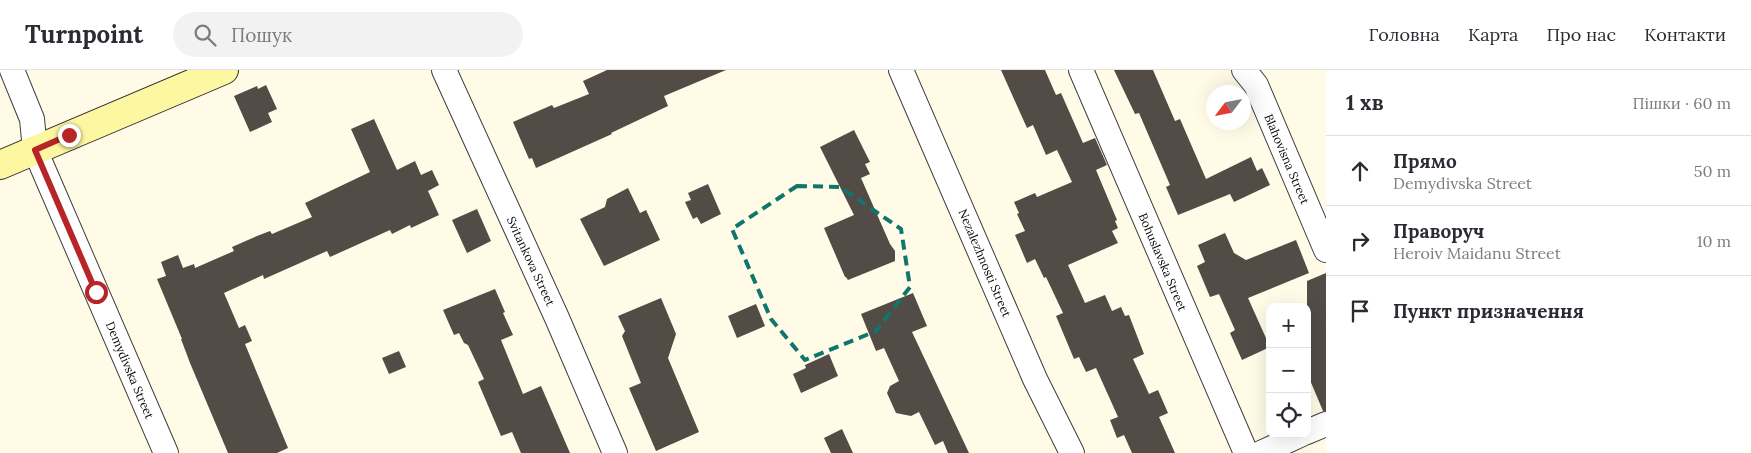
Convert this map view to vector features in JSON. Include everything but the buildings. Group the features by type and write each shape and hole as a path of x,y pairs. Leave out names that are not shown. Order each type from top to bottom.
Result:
{"street":[{"name":"Demydivska Street","path":"12,70 32,119 35,150 166,453"},
{"path":"0,165 224,70"},
{"name":"Svitankova Street","path":"444,70 557,318 615,453"},
{"name":"Nezalezhnosti Street","path":"901,70 1035,379 1072,453"},
{"name":"Bohuslavska Street","path":"1081,70 1246,453"},
{"name":"Blahovisna Street","path":"1244,70 1256,85 1326,250"},
{"path":"1311,430 1326,424"},
{"path":"1261,453 1293,438"}],"highlighted area":[{"path":"797,186 840,187 901,229 910,287 876,331 805,360 771,319 732,229"}],"route":[{"path":"69,135 35,150 96,292"}]}
